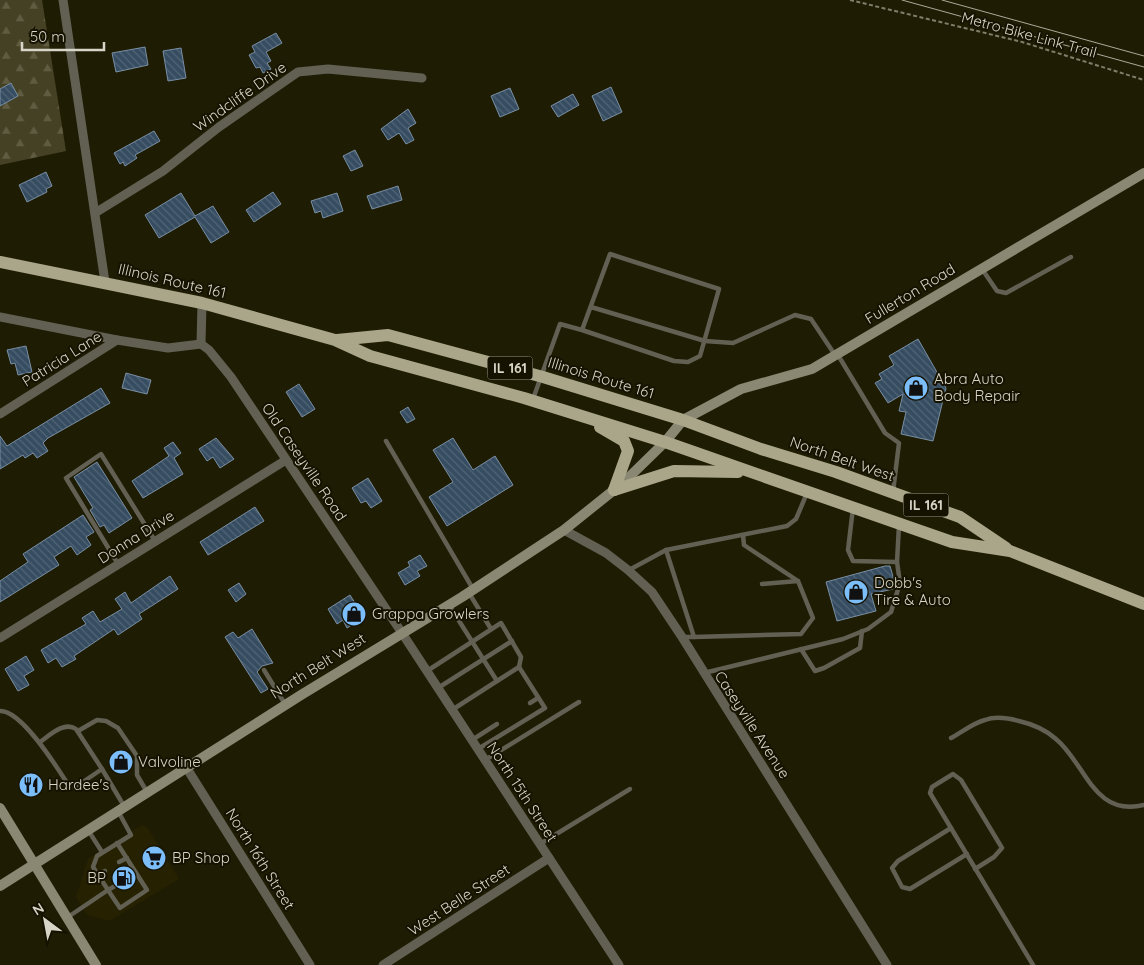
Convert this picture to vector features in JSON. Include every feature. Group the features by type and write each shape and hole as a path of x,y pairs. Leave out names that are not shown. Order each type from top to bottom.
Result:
{"main road":[{"name":"Fullerton Road","path":"683,420 741,388 793,376 812,369 1144,173"},
{"name":"Illinois Route 161","path":"0,262 202,303 335,340 370,356 533,401 665,442"},
{"name":"Illinois Route 161","path":"335,340 388,335 543,377 683,420"},
{"path":"582,416 624,442 628,451 614,490"},
{"name":"North Belt West","path":"0,886 186,767 471,592 564,530 614,490 665,442 683,420 761,449 836,472 892,494 960,517 1010,551 1144,604"},
{"name":"North Belt West","path":"665,442 952,542 1010,551"},
{"path":"614,490 674,471 755,473"},
{"path":"0,808 96,965"}],"street":[{"path":"63,0 105,282"},
{"name":"Windcliffe Drive","path":"95,213 163,171 219,127 298,72 328,69 422,78"},
{"path":"201,344 202,303"},
{"path":"0,317 117,340"},
{"name":"Patricia Lane","path":"0,414 117,340 168,348 201,344"},
{"name":"Old Caseyville Road","path":"201,344 209,350 231,377 402,633"},
{"name":"Donna Drive","path":"0,637 286,460"},
{"name":"Caseyville Avenue","path":"564,530 606,553 652,592 887,965"},
{"name":"North 15th Street","path":"402,633 619,965"},
{"name":"North 16th Street","path":"186,767 310,965"},
{"name":"West Belle Street","path":"383,965 549,858"}],"lane":[{"path":"533,401 560,324 674,361 688,362 700,356 719,289 610,254 582,330"},
{"path":"981,268 997,291 1006,293 1071,257"},
{"path":"591,306 705,340 733,343 795,315 811,319 885,433 899,443 892,494"},
{"path":"386,441 492,629"},
{"path":"118,564 66,478 102,454 155,541"},
{"path":"628,570 666,550 787,526 796,519 808,491"},
{"path":"853,507 848,550 853,561 897,562"},
{"path":"703,674 843,639 862,631 891,612 900,583 897,562 899,524"},
{"path":"743,535 746,554"},
{"path":"682,637 801,634 813,618 798,581 744,545"},
{"path":"666,550 694,637"},
{"path":"762,584 798,581"},
{"path":"449,605 497,681"},
{"path":"427,671 501,623 521,657 519,667 544,708 478,749"},
{"path":"801,649 814,671 824,668 860,648 862,631"},
{"path":"438,688 512,641"},
{"path":"452,710 519,667"},
{"path":"264,670 286,705"},
{"path":"530,703 538,698"},
{"path":"485,760 579,702"},
{"path":"0,711 10,713 40,742 69,786 77,786 102,769"},
{"path":"951,738 988,719 1000,718 1031,724 1056,738 1064,746 1091,785 1107,800 1127,807 1144,806"},
{"path":"78,731 97,720 106,721 118,728 137,756 137,775 147,792"},
{"path":"472,740 497,724"},
{"path":"40,742 65,726 72,726 78,731 102,769 121,809 130,835 102,852 97,856 93,867 120,908 147,890 117,843"},
{"path":"976,869 994,858 1002,848 961,780 953,774 932,787 930,793 1033,965"},
{"path":"540,844 630,789"},
{"path":"952,828 898,861 892,868 893,873 902,887 910,889 967,854"},
{"path":"88,830 102,852"},
{"path":"119,862 127,858"},
{"path":"98,875 106,871"},
{"path":"129,877 136,873"},
{"path":"67,918 115,886"}],"path":[{"name":"Metro Bike Link Trail","path":"850,0 1022,42 1144,80"}],"shaded area":[{"path":"142,825 147,827 179,879 109,921 87,915 76,897 88,859"}],"green space":[{"path":"0,0 42,0 66,151 0,165"}],"building":[{"path":"276,33 282,43 266,52 271,61 267,63 271,69 263,73 260,67 256,68 249,55 255,52 252,46"},
{"path":"145,47 148,65 116,72 112,53"},
{"path":"181,48 186,78 168,81 163,51"},
{"path":"11,83 18,96 0,106 0,89"},
{"path":"611,87 622,112 603,121 592,96"},
{"path":"510,88 519,109 500,117 491,96"},
{"path":"573,94 579,105 558,117 551,106"},
{"path":"408,109 416,123 408,128 414,140 406,144 399,133 388,140 381,129"},
{"path":"154,131 160,141 135,155 137,158 125,166 123,162 120,164 114,153"},
{"path":"355,150 363,166 351,171 343,156"},
{"path":"46,172 52,186 46,189 47,192 27,202 19,185"},
{"path":"398,186 402,200 372,209 367,196"},
{"path":"273,192 281,204 254,222 246,210"},
{"path":"181,193 195,216 213,206 229,232 211,243 195,217 159,238 145,215"},
{"path":"337,193 343,211 323,218 321,211 315,213 311,201"},
{"path":"918,339 946,388 933,441 901,434 906,412 899,411 903,394 888,403 875,383 882,379 879,374 894,365 889,356"},
{"path":"26,346 32,372 18,375 15,363 11,364 7,350"},
{"path":"126,373 151,380 147,394 122,388"},
{"path":"299,384 315,409 302,417 286,392"},
{"path":"101,388 110,403 48,438 43,443 48,451 37,458 33,453 25,458 23,455 0,469 0,436 7,446"},
{"path":"408,407 415,419 407,423 400,412"},
{"path":"216,438 234,459 220,468 213,457 207,461 199,449"},
{"path":"453,438 473,470 495,456 513,485 447,526 429,497 453,482 433,450"},
{"path":"173,442 181,453 174,458 183,474 143,498 132,481 169,456 164,448"},
{"path":"97,462 132,518 109,533 104,525 100,527 90,510 93,508 74,477"},
{"path":"368,478 382,501 371,508 366,501 361,503 352,488"},
{"path":"255,507 264,521 208,555 200,542"},
{"path":"83,515 94,532 86,537 91,545 77,555 71,546 54,557 59,565 0,602 0,581 28,562 23,554"},
{"path":"420,555 427,566 417,571 420,576 405,585 398,573 410,566 408,562"},
{"name":"Dobb's Tire & Auto","path":"890,566 894,580 891,581 893,589 871,594 876,611 837,621 826,582"},
{"path":"170,576 178,589 139,614 142,619 118,635 114,629 74,656 76,659 62,667 56,658 48,663 41,650 86,624 82,618 93,611 100,622 122,609 115,599 125,592 131,603"},
{"path":"239,583 246,594 236,602 228,590"},
{"path":"350,595 364,617 347,628 343,620 337,624 328,609"},
{"path":"252,629 273,663 262,666 257,672 268,689 261,693 225,637 233,632 238,638"},
{"path":"26,656 34,670 24,676 29,685 18,691 5,669"}],"tram line":[{"path":"902,0 1144,67"},
{"path":"942,0 1144,56"}],"place":[{"name":"Abra Auto Body Repair","path":"916,388"},
{"name":"Dobb's Tire & Auto","path":"856,592"},
{"name":"Grappa Growlers","path":"354,614"},
{"name":"Valvoline","path":"121,762"},
{"name":"Hardee's","path":"31,785"},
{"name":"BP Shop","path":"154,858"},
{"name":"BP","path":"124,878"}]}
